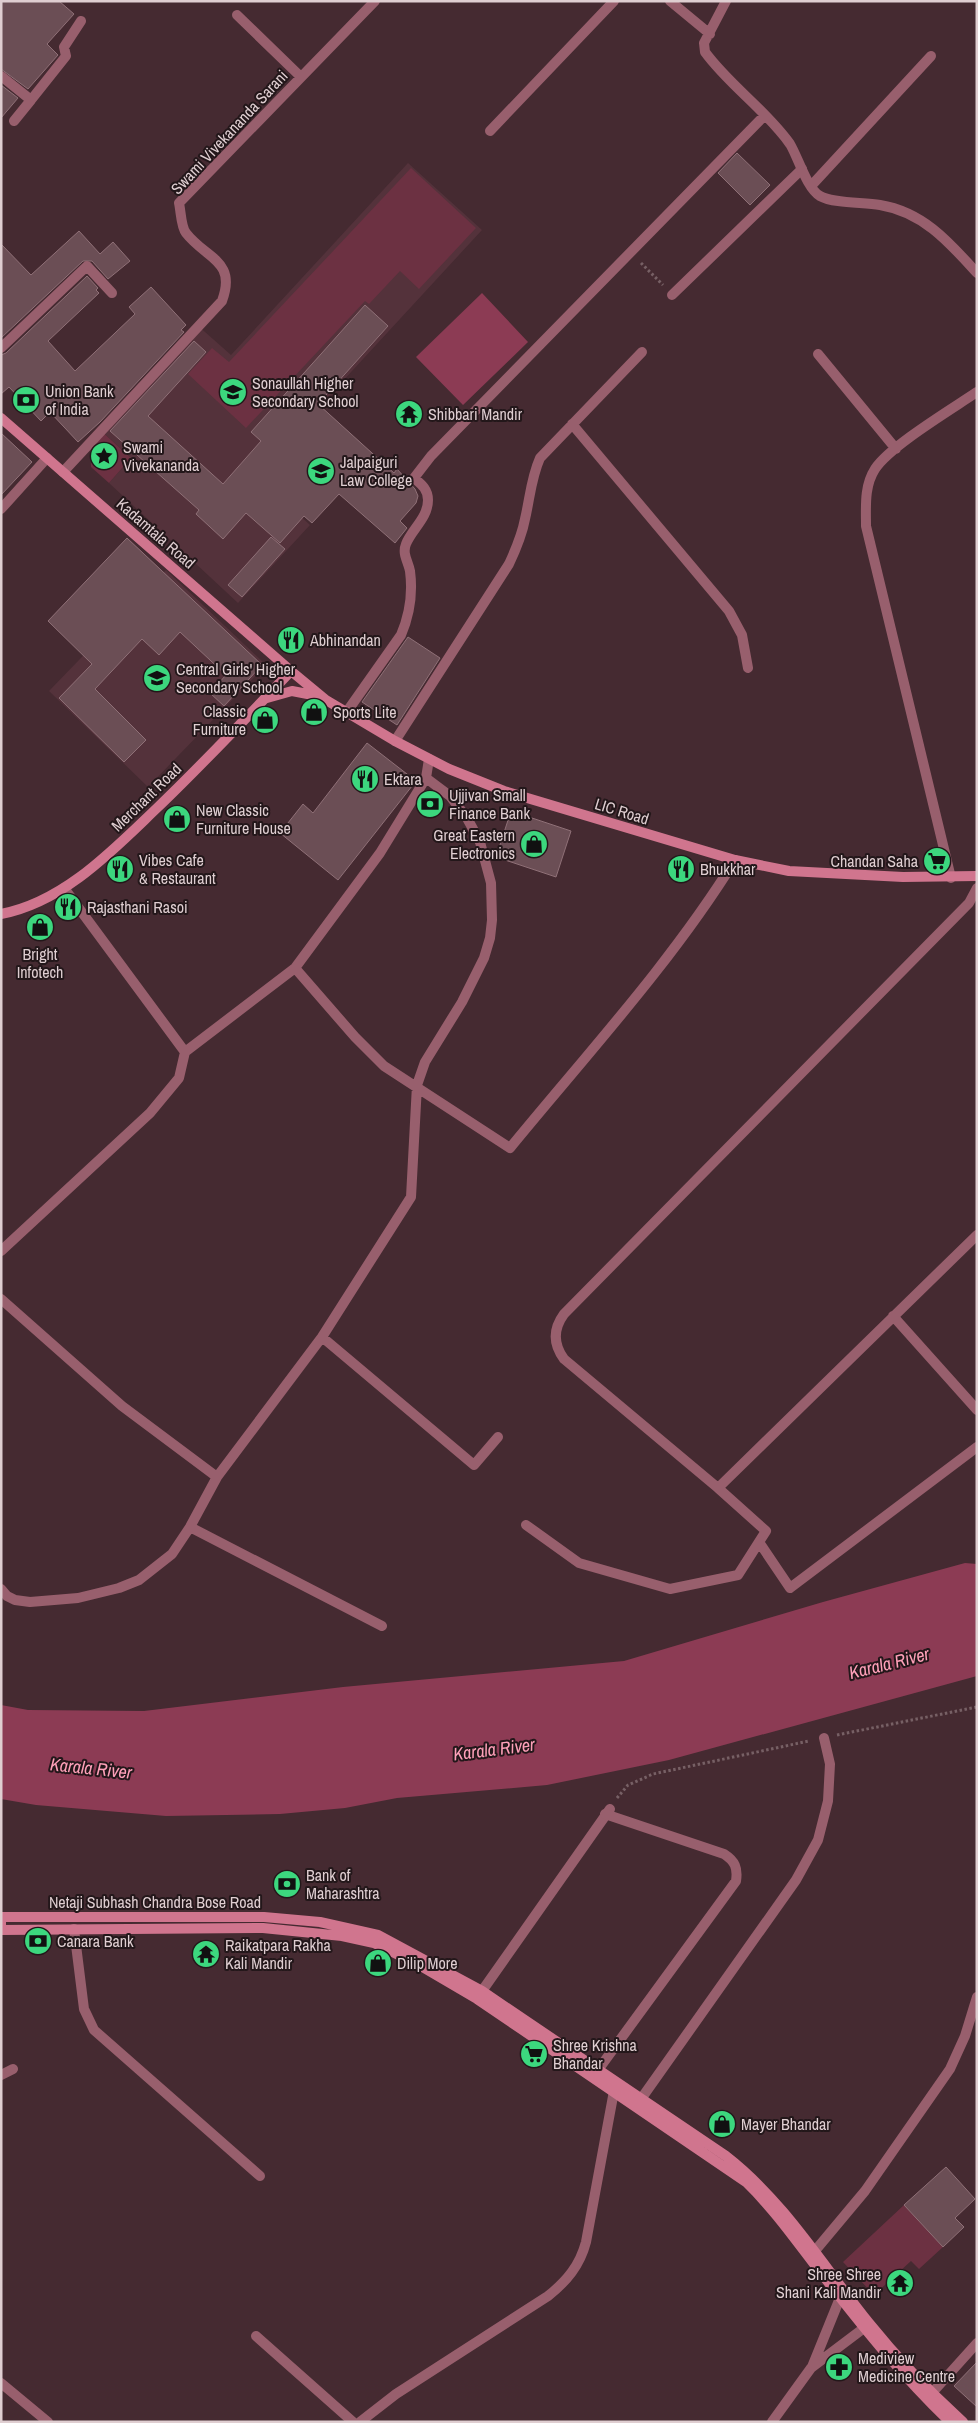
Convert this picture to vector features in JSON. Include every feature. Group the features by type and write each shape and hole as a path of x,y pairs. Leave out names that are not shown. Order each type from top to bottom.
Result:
{"street":[{"name":"Swami Vivekananda Sarani","path":"63,472 222,301 227,282 225,271 185,232 179,203 300,78 344,36 375,1"},
{"path":"490,131 614,1"},
{"path":"670,1 710,34"},
{"path":"726,1 704,43 705,52 765,115 791,146 811,186 821,197 889,206 922,219 950,244 977,273"},
{"path":"237,15 300,78"},
{"path":"14,121 66,56 64,47 81,21"},
{"path":"811,186 931,56"},
{"path":"1,76 31,100"},
{"path":"346,712 401,635 407,621 411,597 410,570 404,554 406,545 422,519 428,500 425,488 414,478 431,456 765,115"},
{"path":"672,295 802,169"},
{"path":"1,348 87,266 112,293"},
{"path":"395,742 510,564 521,536 530,497 532,474 540,458 642,352"},
{"path":"818,354 896,449"},
{"path":"951,878 866,526 867,490 875,469 896,449 977,392"},
{"name":"Kadamtala Road","path":"1,418 290,671"},
{"path":"572,424 722,600 742,635 748,668"},
{"path":"1,509 47,458"},
{"name":"LIC Road","path":"290,671 326,700 395,742 429,759 504,791 734,860 789,871 951,878 977,876"},
{"name":"Merchant Road","path":"1,914 28,907 64,888 85,873 132,832 290,671"},
{"path":"262,701 276,694 292,691 326,700"},
{"path":"1,1251 150,1114 179,1078 185,1052 295,968 380,853 426,778 429,759"},
{"path":"1,1590 6,1596 30,1602 78,1598 119,1588 139,1580 172,1554 190,1527 217,1476 322,1337 411,1197 417,1085 425,1062 462,1002 484,958 490,938 492,920 491,883 480,842 467,818 450,796 426,778"},
{"path":"295,968 355,1037 384,1066 417,1085 510,1148 645,985 714,894 734,860"},
{"path":"64,888 185,1052"},
{"path":"526,1525 579,1563 670,1588 738,1576 766,1531 718,1488 564,1359 556,1344 555,1334 559,1321 969,903 977,888"},
{"path":"718,1488 977,1236"},
{"path":"1,1299 122,1406 217,1476"},
{"path":"893,1316 977,1410"},
{"path":"322,1337 474,1465 498,1437"},
{"path":"759,1542 790,1588 977,1447"},
{"path":"190,1527 382,1626"},
{"path":"641,2099 796,1880 818,1840 828,1800 830,1764 824,1738"},
{"path":"479,1995 608,1812 731,1858 737,1871 736,1881 598,2070"},
{"path":"72,1916 84,2008 94,2030 260,2176"},
{"path":"1,1917 1,1930"},
{"name":"Netaji Subhash Chandra Bose Road","path":"1,1917 264,1917 320,1922 378,1935 479,1995 598,2070 752,2176 814,2252 867,2326"},
{"name":"Netaji Subhash Chandra Bose Road","path":"1,1930 263,1928 360,1940 393,1951 479,1995 746,2182 766,2201 840,2298 867,2326 950,2422"},
{"path":"814,2252 865,2191 950,2069 965,2036 977,1997"},
{"path":"1,2075 14,2069"},
{"path":"360,2422 396,2394 548,2296 570,2276 582,2259 614,2091"},
{"path":"772,2422 811,2368 840,2298"},
{"path":"811,2368 867,2326"},
{"path":"256,2336 352,2422"},
{"path":"929,2396 977,2343"},
{"path":"1,2383 48,2422"},
{"name":"Netaji Subhash Chandra Bose Road","path":"929,2396 963,2422"}],"path":[{"path":"631,252 672,295"},
{"path":"608,1812 628,1786 653,1774 977,1707"}],"shaded area":[{"name":"Sonaullah Higher Secondary School","path":"408,163 482,230 281,448 267,485 310,525 238,603 109,483 131,458 99,429 196,324 231,355"},
{"path":"411,168 476,228 419,289 400,271 369,304 365,301 246,428 188,374 212,348 229,362"},
{"path":"99,429 131,458 109,483 91,467 90,439"},
{"name":"Central Girls' Higher Secondary School","path":"166,570 266,665 148,787 49,691"},
{"path":"904,2205 943,2247 919,2269 911,2261 874,2295 843,2262"}],"water":[{"path":"482,293 528,342 463,405 416,357"},
{"name":"Karala River","path":"965,1563 977,1564 977,1676 669,1760 547,1785 397,1798 345,1808 280,1814 166,1816 36,1805 1,1799 1,1705 28,1710 144,1711 343,1687 624,1661 823,1602"}],"building":[{"path":"1,1 59,1 74,14 47,44 58,55 28,89 1,69"},
{"path":"1,85 18,98 1,118"},
{"path":"737,153 770,185 750,205 718,173"},
{"path":"79,231 100,254 113,242 130,261 108,279 92,261 83,261 1,338 1,244 31,275"},
{"path":"87,276 98,288 96,290 99,293 48,341 75,371 135,314 129,307 151,287 186,325 181,330 184,332 100,422 78,442 50,412 41,421 9,387 1,394 1,355 6,353"},
{"path":"365,305 388,326 318,404 394,473 397,469 415,489 418,496 416,503 400,521 407,528 395,543 339,494 312,523 304,516 280,543 246,513 223,539 196,514 199,510 110,431 194,341 206,352 148,416 223,484 261,441 251,432"},
{"path":"1,433 32,462 1,495"},
{"path":"271,537 285,549 242,597 228,585"},
{"path":"127,538 262,665 224,706 210,693 226,675 180,632 159,655 142,639 95,689 146,740 124,762 59,698 92,664 48,621"},
{"path":"408,637 440,658 397,725 362,702"},
{"path":"367,743 416,781 338,880 280,833 303,804 313,813"},
{"name":"Great Eastern Electronics","path":"511,811 571,831 556,877 496,857"},
{"path":"946,2167 975,2199 955,2218 964,2227 943,2247 904,2205"},
{"path":"977,2362 977,2407 954,2386"}],"place":[{"name":"Sonaullah Higher Secondary School","path":"233,392"},
{"name":"Union Bank of India","path":"26,400"},
{"name":"Shibbari Mandir","path":"409,414"},
{"name":"Swami Vivekananda","path":"104,456"},
{"name":"Jalpaiguri Law College","path":"321,471"},
{"name":"Abhinandan","path":"291,640"},
{"name":"Central Girls' Higher Secondary School","path":"157,678"},
{"name":"Sports Lite","path":"314,712"},
{"name":"Classic Furniture","path":"265,720"},
{"name":"Ektara","path":"365,779"},
{"name":"Ujjivan Small Finance Bank","path":"430,804"},
{"name":"New Classic Furniture House","path":"177,819"},
{"name":"Great Eastern Electronics","path":"534,844"},
{"name":"Chandan Saha","path":"937,861"},
{"name":"Vibes Cafe & Restaurant","path":"120,869"},
{"name":"Bhukkhar","path":"681,869"},
{"name":"Rajasthani Rasoi","path":"68,907"},
{"name":"Bright Infotech","path":"40,927"},
{"name":"Bank of Maharashtra","path":"287,1884"},
{"name":"Canara Bank","path":"38,1941"},
{"name":"Raikatpara Rakha Kali Mandir","path":"206,1954"},
{"name":"Dilip More","path":"378,1963"},
{"name":"Shree Krishna Bhandar","path":"534,2054"},
{"name":"Mayer Bhandar","path":"722,2124"},
{"name":"Shree Shree Shani Kali Mandir","path":"900,2283"},
{"name":"Mediview Medicine Centre","path":"839,2367"}]}
